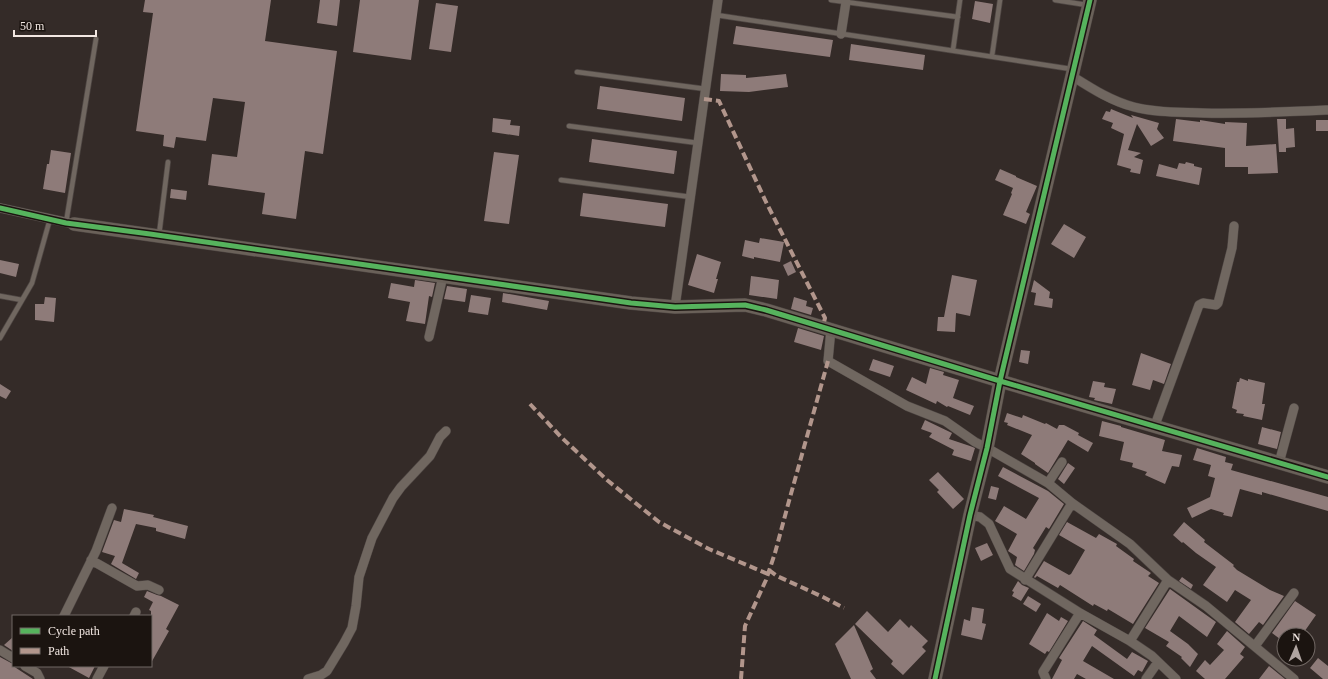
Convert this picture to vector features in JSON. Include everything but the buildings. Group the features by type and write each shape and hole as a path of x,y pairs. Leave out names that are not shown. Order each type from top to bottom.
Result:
{"street":[{"path":"675,307 718,0"},
{"path":"841,34 846,1"},
{"path":"935,679 970,515 987,448 1000,381 1089,3"},
{"path":"1072,72 1099,93 1133,107 1146,109 1182,112 1249,114 1328,110"},
{"path":"0,208 70,223 631,303 675,307 745,305 831,328 1000,381 1328,477"},
{"path":"1155,426 1198,305 1203,303 1216,305 1218,302 1232,248 1234,226"},
{"path":"429,337 443,276"},
{"path":"831,328 828,361 907,406 946,421 974,442 1048,483 1072,503 1130,544 1168,580 1206,606 1294,679"},
{"path":"1280,463 1294,408"},
{"path":"308,679 322,675 327,671 344,643 352,628 359,577 375,533 393,498 401,487 430,456 440,437 446,431"},
{"path":"1048,483 1062,462"},
{"path":"1025,580 1072,503"},
{"path":"64,615 91,560 112,508"},
{"path":"970,515 980,517 988,524 1010,569 1025,580 1130,641 1158,662 1176,679"},
{"path":"91,560 137,586 148,585 159,590"},
{"path":"1130,641 1168,580"},
{"path":"1255,646 1294,593"},
{"path":"1046,679 1044,672 1080,613"},
{"path":"0,650 12,657"},
{"path":"1146,679 1158,662"},
{"path":"27,667 37,673 40,678"},
{"path":"40,678 42,667"},
{"path":"97,679 103,667"}],"lane":[{"path":"831,0 958,17"},
{"path":"953,50 960,0"},
{"path":"992,56 1000,0"},
{"path":"1056,0 1089,3"},
{"path":"716,15 992,56 1072,72"},
{"path":"70,223 96,39"},
{"path":"577,72 706,89"},
{"path":"569,126 698,143"},
{"path":"159,235 168,162"},
{"path":"562,180 691,197"},
{"path":"0,338 32,283 50,219"},
{"path":"0,296 22,300"}],"marked path":[{"path":"704,99 719,101 766,202 825,318 823,326"},
{"path":"741,679 745,626 766,580 775,553 828,361"},
{"path":"530,404 562,438 607,480 659,522 709,549 768,574"},
{"path":"769,570 777,576 844,608"}],"cycle path":[{"path":"935,679 970,515 987,448 1000,381 1090,0"},
{"path":"0,208 66,223 631,303 675,307 745,305 1328,477"}]}
